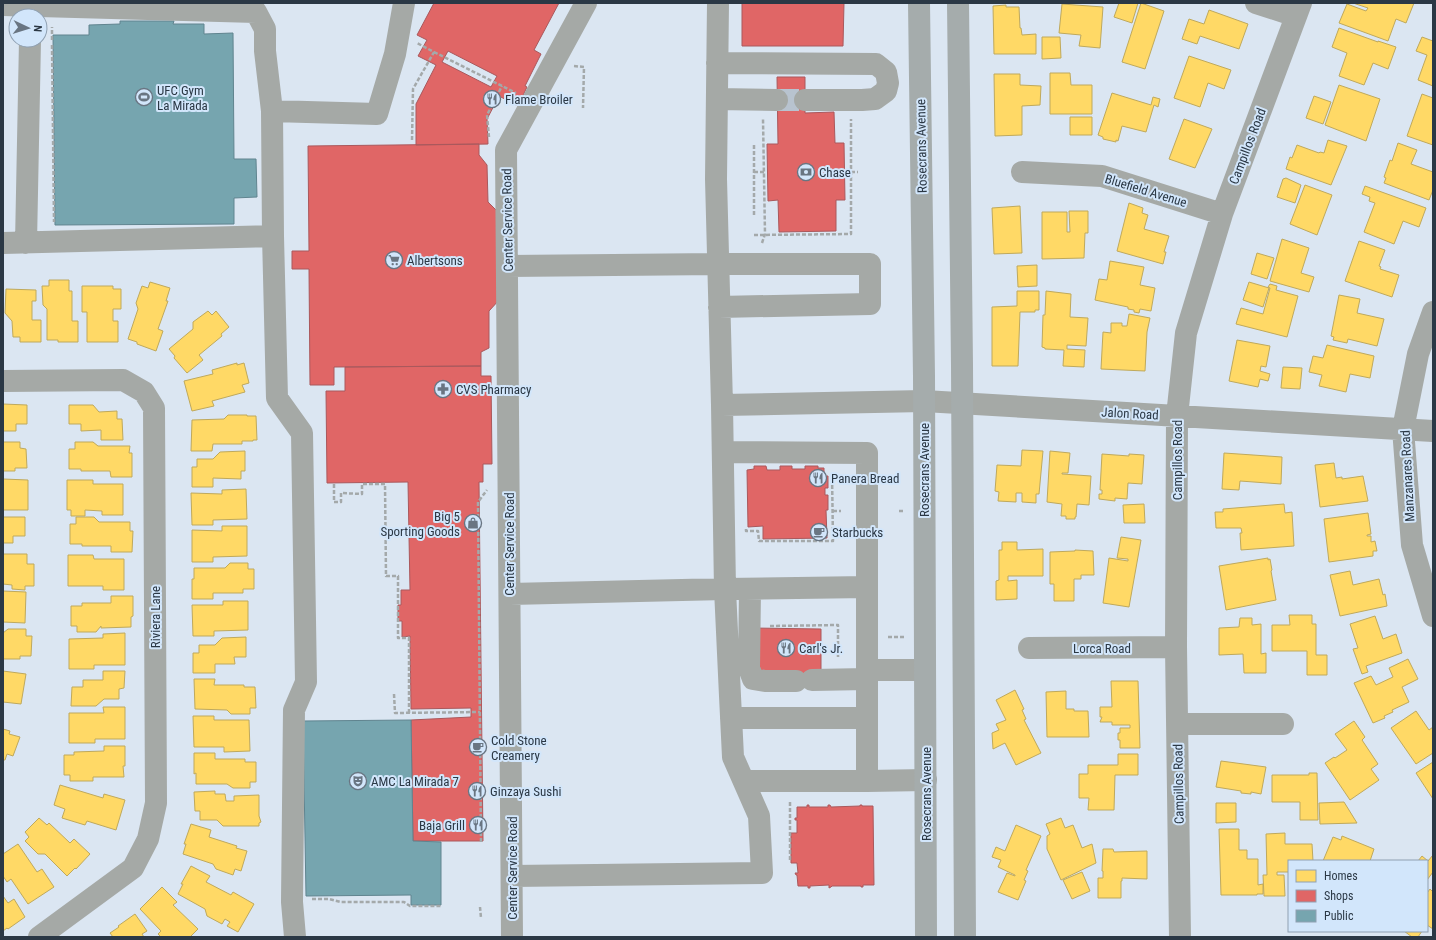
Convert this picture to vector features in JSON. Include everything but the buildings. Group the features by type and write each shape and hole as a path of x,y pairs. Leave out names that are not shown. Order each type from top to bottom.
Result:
{"main road":[{"name":"Rosecrans Avenue","path":"919,3 924,401 926,937"},
{"path":"958,3 963,404 965,937"}],"street":[{"path":"272,111 377,114 394,54 404,3"},
{"name":"Center Service Road","path":"512,937 506,150 586,3"},
{"path":"512,876 762,874 759,816 733,757 731,718 725,589 716,179 718,3"},
{"path":"1256,3 1298,10"},
{"path":"3,5 24,8"},
{"path":"48,9 255,8 265,29 272,111 277,398 302,434 306,682 294,710 292,902 295,937"},
{"name":"Campillos Road","path":"1180,937 1176,647 1177,416 1186,333 1222,214 1298,10"},
{"path":"26,243 30,48"},
{"path":"717,63 876,64 886,72 888,84 886,91 875,99 805,100"},
{"path":"717,99 770,107"},
{"name":"Bluefield Avenue","path":"1022,172 1102,176 1222,214"},
{"path":"3,243 273,236"},
{"path":"507,266 870,264 870,304 719,307"},
{"name":"Manzanares Road","path":"1433,312 1418,354 1403,429 1412,545 1433,616"},
{"name":"Riviera Lane","path":"3,381 123,380 144,392 154,408 156,803 148,839 133,868 39,937"},
{"name":"Jalon Road","path":"722,404 924,401 1433,431"},
{"path":"723,452 867,453 867,781"},
{"path":"510,594 867,587"},
{"path":"750,589 749,668 753,679 765,681 804,680 925,670"},
{"name":"Lorca Road","path":"1029,648 1176,647"},
{"path":"731,718 867,718"},
{"path":"1177,724 1283,724"},
{"path":"744,781 926,780"}],"path":[{"path":"54,225 52,27 60,27"},
{"path":"412,40 517,93"},
{"path":"412,140 413,89 434,52"},
{"path":"574,66 584,66 583,108"},
{"path":"765,234 764,172 770,107"},
{"path":"754,235 851,234 852,113"},
{"path":"754,145 754,215"},
{"path":"754,172 764,172"},
{"path":"851,172 858,172"},
{"path":"746,525 746,531 758,531 759,541 833,541 832,474"},
{"path":"334,484 334,502 341,502 341,493 362,494 362,484 385,484 386,576 398,576 398,638 409,638 409,713"},
{"path":"481,842 478,502 486,491"},
{"path":"833,511 841,511"},
{"path":"763,626 838,625 838,660"},
{"path":"885,637 909,637"},
{"path":"394,694 395,713 480,712"},
{"path":"790,796 790,861"},
{"path":"312,899 329,898 341,902 404,902 410,906 442,906"},
{"path":"480,907 481,918"}],"tunnel":[{"path":"777,100 805,100"}],"place":[{"name":"UFC Gym La Mirada","path":"144,97"},
{"name":"Flame Broiler","path":"492,99"},
{"name":"Chase","path":"806,172"},
{"name":"Albertsons","path":"394,260"},
{"name":"CVS Pharmacy","path":"443,389"},
{"name":"Panera Bread","path":"818,478"},
{"name":"Big 5 Sporting Goods","path":"473,523"},
{"name":"Starbucks","path":"819,532"},
{"name":"Carl's Jr.","path":"786,648"},
{"name":"Cold Stone Creamery","path":"478,747"},
{"name":"AMC La Mirada 7","path":"358,781"},
{"name":"Ginzaya Sushi","path":"477,791"},
{"name":"Baja Grill","path":"478,825"}]}
